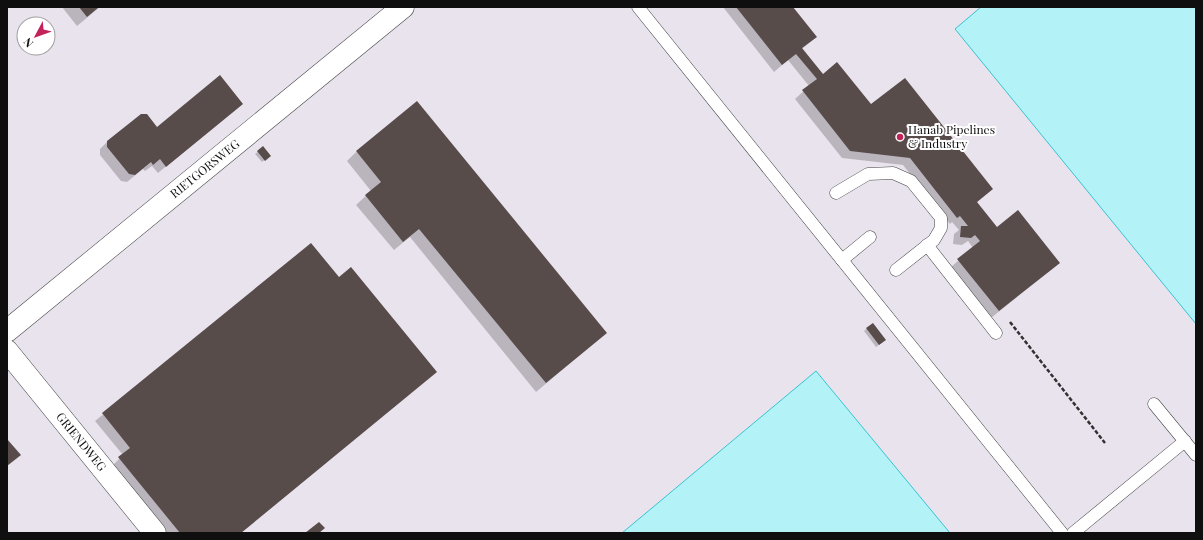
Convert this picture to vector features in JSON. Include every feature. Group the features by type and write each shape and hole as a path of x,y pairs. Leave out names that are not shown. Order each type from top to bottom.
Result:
{"street":[{"name":"RIETGORSWEG","path":"7,331 403,7"},
{"name":"GRIENDWEG","path":"7,351 155,533"}],"lane":[{"path":"638,7 1062,533"},
{"path":"836,192 868,174 893,173 911,181 941,218 940,228 934,240 896,270"},
{"path":"842,260 870,237"},
{"path":"927,245 996,333"},
{"path":"1154,404 1196,455"},
{"path":"1073,533 1185,441"}],"path":[{"path":"1010,322 1105,443"}],"shaded area":[{"path":"7,7 985,7 1196,280 1196,533 7,533"}],"water":[{"path":"981,7 1196,7 1196,324 955,29"},
{"path":"816,371 950,533 622,533"}],"building":[{"path":"79,7 99,7 87,17"},
{"path":"736,7 793,7 817,37 802,48 823,74 837,62 871,104 905,78 993,189 977,202 997,227 1018,210 1060,263 999,311 957,259 980,241 975,235 971,238 960,237 961,226 968,226 960,216 957,218 910,158 850,151 802,90 817,79 796,54 782,65"},
{"path":"220,75 243,104 166,167 160,159 153,165 151,162 135,175 129,174 107,147 107,141 141,114 147,114 157,127"},
{"path":"417,101 607,333 546,383 419,229 403,242 365,195 381,182 356,151"},
{"path":"263,146 271,156 265,161 257,151"},
{"path":"311,243 339,277 351,267 437,372 241,533 180,533 118,457 130,448 102,413"},
{"path":"873,323 886,340 879,345 866,328"},
{"path":"7,439 21,455 7,466"},
{"path":"319,522 325,528 319,533 305,533"}],"place":[{"name":"Hanab Pipelines & Industry","path":"900,137"}]}
